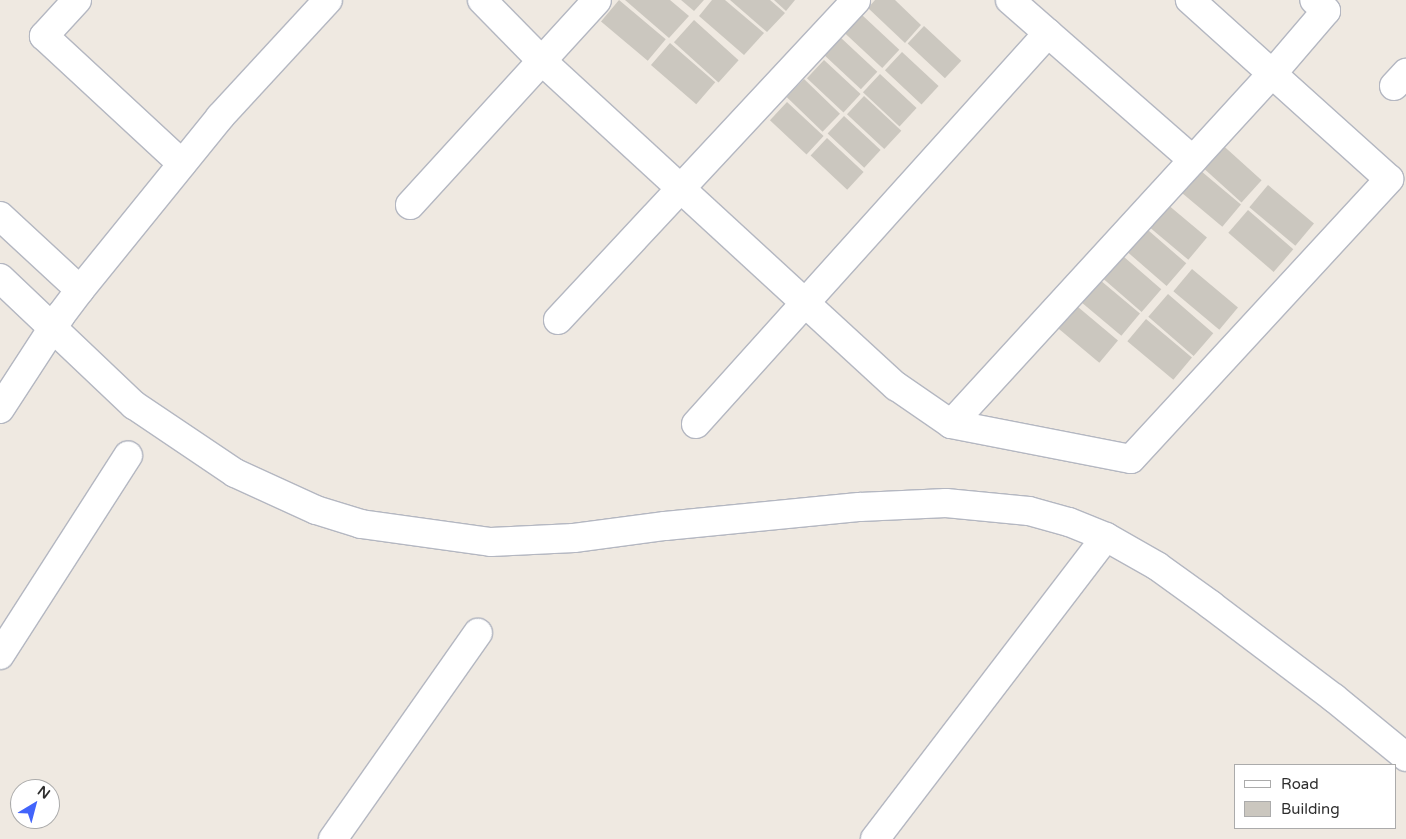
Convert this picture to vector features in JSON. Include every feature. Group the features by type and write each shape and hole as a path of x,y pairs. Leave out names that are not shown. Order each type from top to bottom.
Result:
{"street":[{"path":"77,0 44,36 182,164"},
{"path":"0,409 53,327 80,290 220,117 328,0"},
{"path":"482,0 542,61 681,186 896,386 951,424 1131,459 1389,179 1190,0"},
{"path":"410,205 597,0"},
{"path":"558,320 856,0"},
{"path":"1010,0 1193,160"},
{"path":"951,424 1272,74 1326,11 1314,0"},
{"path":"696,424 1048,33"},
{"path":"0,216 80,290"},
{"path":"0,278 134,405 228,468 286,498 361,524 491,542 574,538 647,528 851,508 946,503 1029,511 1069,522 1106,537 1157,566 1211,604 1334,698 1406,757"},
{"path":"0,655 128,456"},
{"path":"875,839 1106,537"},
{"path":"333,839 478,633"}],"building":[{"path":"619,0 666,39 648,61 601,21"},
{"path":"625,0 670,0 689,16 669,38"},
{"path":"681,0 704,0 694,11"},
{"path":"712,0 725,0 764,33 744,55 699,16"},
{"path":"730,0 770,0 785,13 767,32"},
{"path":"774,0 795,0 786,11"},
{"path":"875,0 895,0 921,25 905,43 868,8"},
{"path":"862,15 899,50 882,68 845,33"},
{"path":"694,20 739,60 719,82 674,42"},
{"path":"924,26 961,61 945,78 908,44"},
{"path":"840,37 877,72 861,89 824,55"},
{"path":"670,43 715,82 696,104 651,65"},
{"path":"902,52 939,86 922,104 885,70"},
{"path":"824,60 861,94 844,112 807,78"},
{"path":"880,74 917,108 900,126 863,92"},
{"path":"804,79 840,114 823,132 787,97"},
{"path":"864,96 901,131 884,149 847,114"},
{"path":"787,102 824,136 807,154 770,120"},
{"path":"844,116 881,150 864,168 828,134"},
{"path":"827,138 864,172 847,190 811,156"},
{"path":"1217,140 1262,180 1242,202 1197,162"},
{"path":"1195,166 1241,205 1222,227 1176,188"},
{"path":"1268,185 1314,224 1295,246 1249,207"},
{"path":"1161,199 1207,238 1188,260 1142,221"},
{"path":"1248,210 1293,249 1274,272 1228,233"},
{"path":"1141,224 1186,263 1167,286 1121,247"},
{"path":"1116,250 1161,289 1142,312 1096,273"},
{"path":"1192,269 1238,308 1219,330 1173,291"},
{"path":"1094,275 1140,314 1121,336 1075,297"},
{"path":"1168,294 1213,333 1194,356 1148,317"},
{"path":"1072,302 1118,341 1099,363 1053,324"},
{"path":"1146,319 1192,358 1173,380 1127,341"}]}
